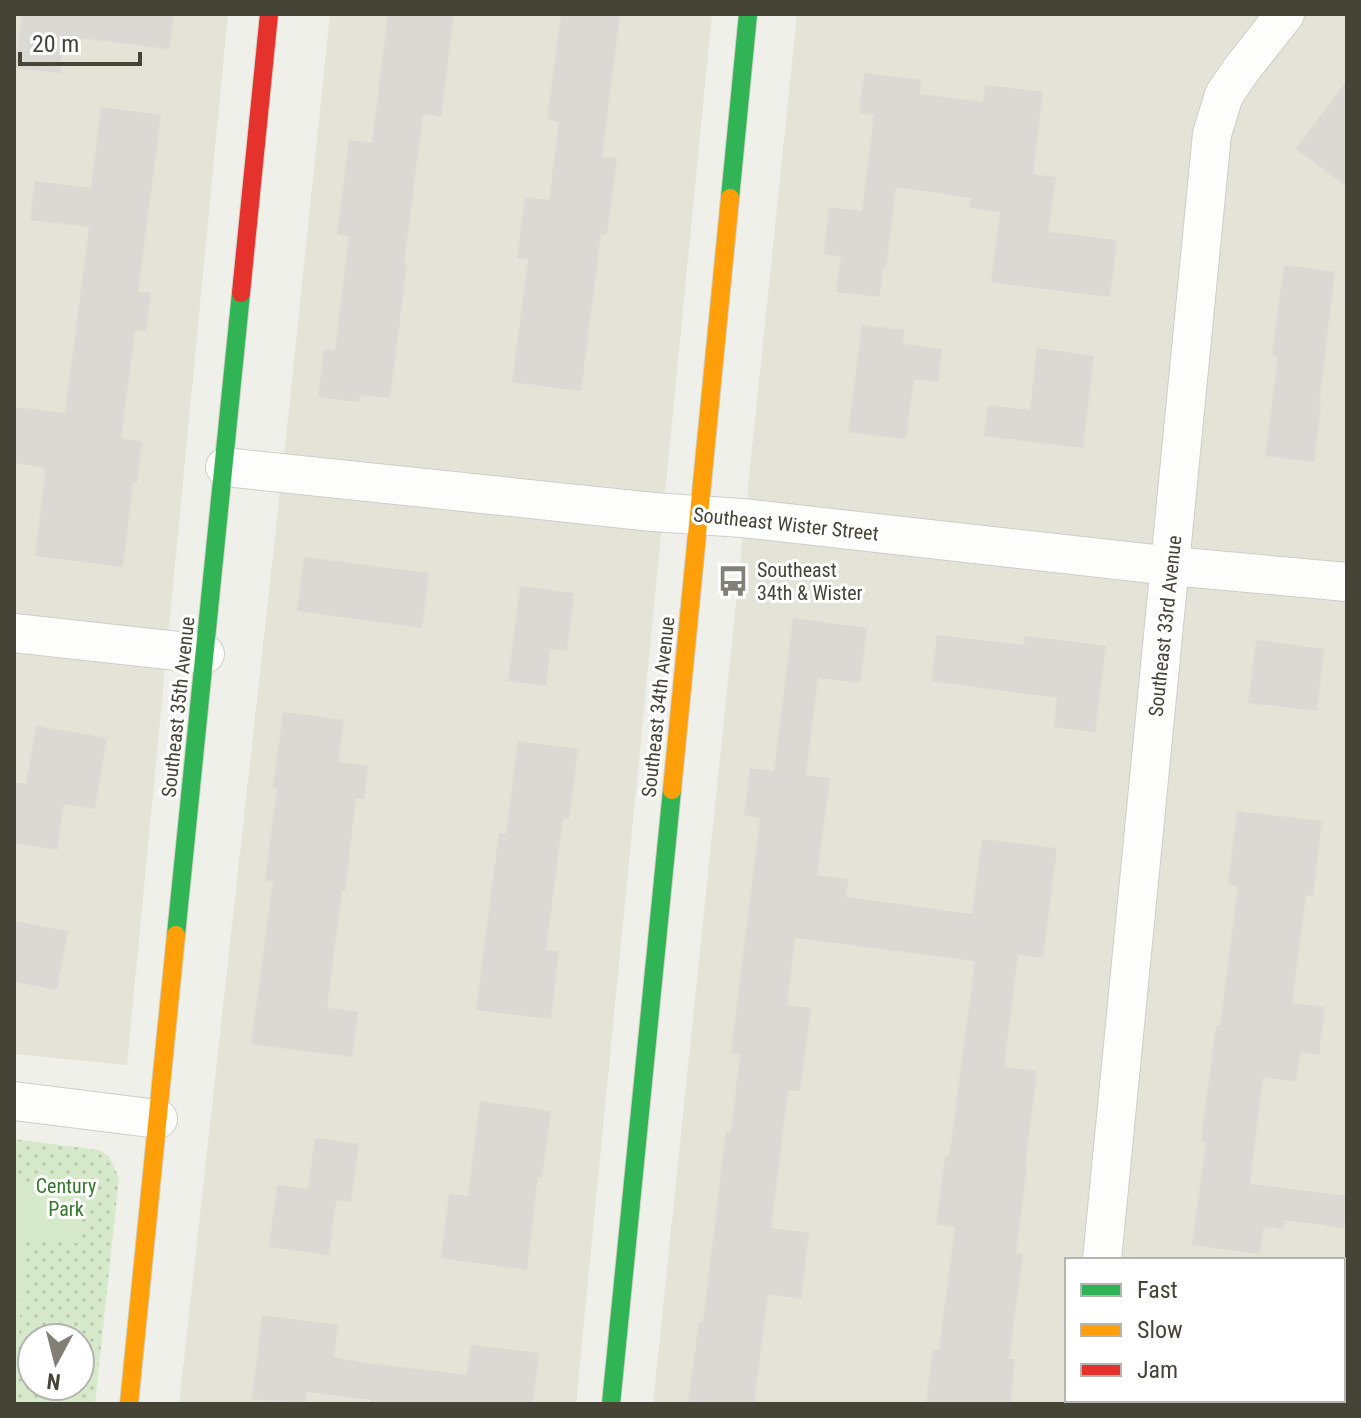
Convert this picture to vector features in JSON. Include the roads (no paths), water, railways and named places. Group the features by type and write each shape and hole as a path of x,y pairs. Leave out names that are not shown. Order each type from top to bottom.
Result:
{"street":[{"name":"Southeast 35th Avenue","path":"129,1404 269,14"},
{"name":"Southeast 34th Avenue","path":"611,1404 748,14"},
{"name":"Southeast 33rd Avenue","path":"1102,1258 1212,134 1224,95 1285,14"},
{"name":"Southeast Wister Street","path":"225,467 1347,582"},
{"path":"14,633 205,654"},
{"path":"14,1101 158,1119"}],"place":[{"name":"Southeast 34th & Wister","path":"733,581"}],"park label":[{"name":"Century Park","path":"66,1198"}]}
